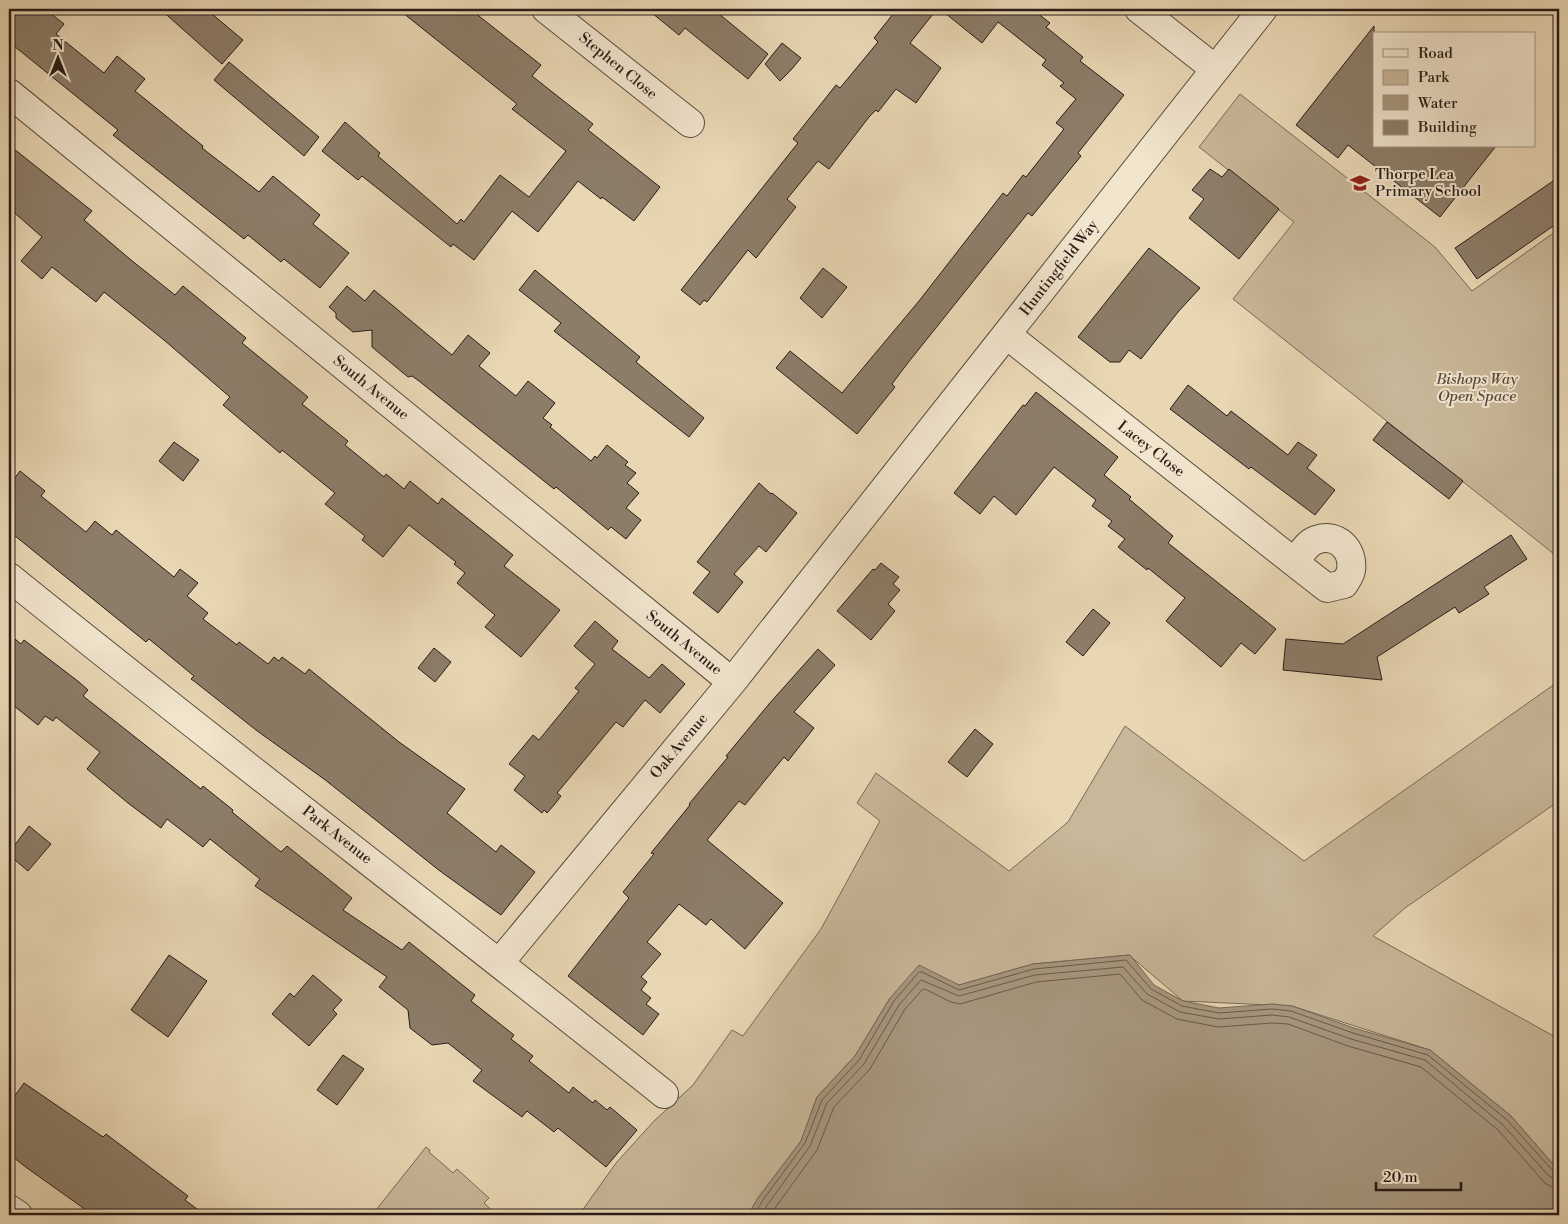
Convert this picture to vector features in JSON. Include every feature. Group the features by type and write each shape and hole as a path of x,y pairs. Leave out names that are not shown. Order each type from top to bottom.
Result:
{"street":[{"name":"Stephen Close","path":"546,9 690,123"},
{"path":"1139,9 1216,69"},
{"name":"Huntingfield Way","path":"855,528 1264,9"},
{"name":"South Avenue","path":"9,93 732,682"},
{"name":"Lacey Close","path":"1007,335 1295,563"},
{"name":"Oak Avenue","path":"500,962 732,682 855,528"},
{"name":"Park Avenue","path":"9,577 111,660 500,962 664,1094"},
{"path":"9,1209 18,1215"}],"green space":[{"name":"Bishops Way Open Space","path":"1240,94 1435,247 1472,291 1559,229 1559,558 1233,299 1294,222 1199,147"},
{"path":"1559,681 1559,801 1405,908 1373,936 1559,1039 1559,1171 1511,1116 1430,1050 1292,1006 1183,1001 1129,955 1033,964 959,985 890,998 855,1056 817,1097 801,1141 758,1198 748,1215 579,1215 616,1163 654,1121 693,1085 732,1030 743,1036 821,929 880,821 857,803 876,773 1009,871 1068,822 1125,726 1304,861"},
{"path":"426,1147 430,1150 429,1152 453,1173 457,1169 489,1198 484,1203 497,1215 372,1215"},
{"path":"503,1210 507,1215 497,1215"}],"water":[{"path":"1130,955 1154,985 1183,1001 1219,1008 1272,1004 1292,1006 1354,1028 1430,1050 1511,1116 1559,1171 1559,1215 748,1215 758,1198 801,1141 817,1097 855,1056 890,998 919,965 959,985 1033,964"}],"building":[{"path":"9,9 45,9 64,24 56,34 104,73 117,56 145,79 135,91 203,146 202,148 259,192 273,176 320,215 313,224 349,253 320,288 284,259 281,262 248,235 244,239 113,135 118,130 9,42"},
{"path":"160,9 206,9 243,40 222,64"},
{"path":"398,9 470,9 541,65 532,76 593,124 588,130 660,187 634,221 578,181 538,232 512,211 474,260 453,244 451,247 362,176 358,180 322,151 345,122 380,153 378,156 457,224 461,219 464,222 500,175 529,197 566,151 512,109 517,104"},
{"path":"647,9 713,9 768,54 748,79 685,28 679,35"},
{"path":"897,9 937,9 910,43 941,68 916,103 896,89 878,112 876,110 869,117 829,169 818,161 787,199 796,207 756,258 748,250 707,302 704,300 700,305 681,290 798,143 793,139 836,85 840,88 878,42 874,38"},
{"path":"940,9 1032,9 1050,23 1046,27 1083,57 1080,61 1124,95 1078,153 1081,156 1032,216 1028,213 907,364 892,384 895,387 857,434 776,368 790,351 842,393 919,301 1003,193 1007,196 1023,175 1026,177 1064,129 1056,123 1076,99 1060,86 1064,83 1042,65 1046,60 998,22 982,43"},
{"path":"1374,26 1373,148 1494,148 1440,217 1348,145 1338,158 1296,125"},
{"path":"782,43 801,58 780,81 765,64"},
{"path":"229,62 319,137 304,156 214,80"},
{"path":"9,145 92,211 84,220 131,260 175,295 183,286 246,338 242,343 308,397 302,404 348,441 345,445 384,477 386,474 404,489 410,481 438,504 442,498 513,555 504,566 560,610 521,657 485,627 495,615 457,583 465,573 454,564 456,562 409,525 383,557 362,540 365,536 325,504 335,493 282,450 280,453 223,405 230,397 164,340 104,292 96,302 52,267 42,279 21,261 42,237 9,208"},
{"path":"1210,169 1222,177 1229,169 1279,209 1239,259 1189,218 1204,199 1192,190"},
{"path":"1559,177 1559,222 1477,279 1455,248"},
{"path":"1149,248 1200,288 1178,312 1141,359 1129,350 1120,362 1110,362 1078,337"},
{"path":"823,268 847,287 822,318 800,298"},
{"path":"535,270 640,357 636,362 704,418 689,437 554,331 561,323 519,290"},
{"path":"347,286 365,301 374,290 452,355 468,335 490,353 479,366 516,396 528,381 555,403 543,418 552,425 550,427 591,461 595,456 597,458 607,445 628,462 625,465 636,473 627,483 639,493 626,508 641,520 626,539 611,527 608,530 556,487 554,489 419,381 412,376 408,377 372,347 372,330 353,332 336,318 336,313 329,307"},
{"path":"1188,385 1227,416 1231,411 1288,455 1298,442 1317,455 1307,468 1335,490 1315,515 1251,467 1249,469 1170,409"},
{"path":"1036,392 1118,457 1104,475 1173,536 1168,543 1276,629 1255,654 1241,643 1221,667 1166,621 1185,598 1118,547 1125,539 1108,526 1112,521 1092,506 1096,500 1054,467 1016,515 994,496 980,514 954,493 1023,405 1025,406"},
{"path":"1387,422 1463,481 1449,499 1373,440"},
{"path":"174,442 199,460 183,481 159,461"},
{"path":"20,471 45,491 41,496 86,532 95,521 112,535 116,530 174,577 180,569 198,583 187,596 208,613 203,619 237,645 239,642 268,664 274,657 279,661 282,657 305,674 309,669 399,742 465,789 447,813 496,852 501,845 535,872 501,915 440,871 324,779 256,730 191,679 194,676 149,639 146,642 9,531 9,486"},
{"path":"759,483 797,513 766,552 759,546 734,574 743,582 718,613 693,593 710,572 697,562"},
{"path":"1511,535 1527,559 1484,587 1489,594 1459,613 1455,607 1377,657 1382,680 1283,670 1286,639 1343,644"},
{"path":"881,563 899,577 893,584 900,590 888,604 895,611 871,640 837,611 873,569 875,570"},
{"path":"1093,609 1110,623 1083,656 1066,642"},
{"path":"595,621 618,641 612,649 649,678 662,664 685,684 660,713 645,700 623,727 616,722 557,793 561,796 554,805 547,813 544,810 542,813 514,790 525,776 509,764 533,735 539,740 579,691 575,688 595,664 574,646"},
{"path":"9,634 21,644 24,640 79,682 88,690 83,696 201,789 203,786 281,852 287,846 352,898 343,910 402,950 409,942 475,995 471,1001 514,1035 511,1039 533,1056 529,1061 569,1093 573,1087 593,1103 595,1100 607,1110 610,1107 637,1130 606,1167 558,1128 554,1132 527,1111 522,1117 473,1081 482,1070 448,1043 432,1045 410,1028 408,1010 379,987 387,977 255,886 260,879 210,839 203,847 167,819 161,828 128,803 87,769 100,752 56,717 53,721 45,716 38,725 9,702"},
{"path":"434,648 451,662 435,682 418,668"},
{"path":"818,649 835,665 794,712 814,728 788,761 784,757 745,805 739,801 707,840 783,903 745,949 711,919 706,925 679,904 647,942 661,954 641,977 647,982 641,990 651,998 646,1004 659,1014 643,1035 568,976 629,898 623,892 654,854 651,853 728,757 726,756"},
{"path":"975,729 993,744 967,777 948,762"},
{"path":"29,826 51,844 28,871 9,853"},
{"path":"169,955 207,981 168,1037 131,1010"},
{"path":"313,975 342,1000 333,1010 337,1014 309,1046 272,1014 290,993 294,997"},
{"path":"343,1055 364,1069 337,1105 317,1090"},
{"path":"24,1083 103,1137 106,1134 188,1196 185,1200 205,1215 93,1215 27,1168 9,1154 9,1104"}],"place":[{"name":"Thorpe Lea Primary School","path":"1360,183"}]}
